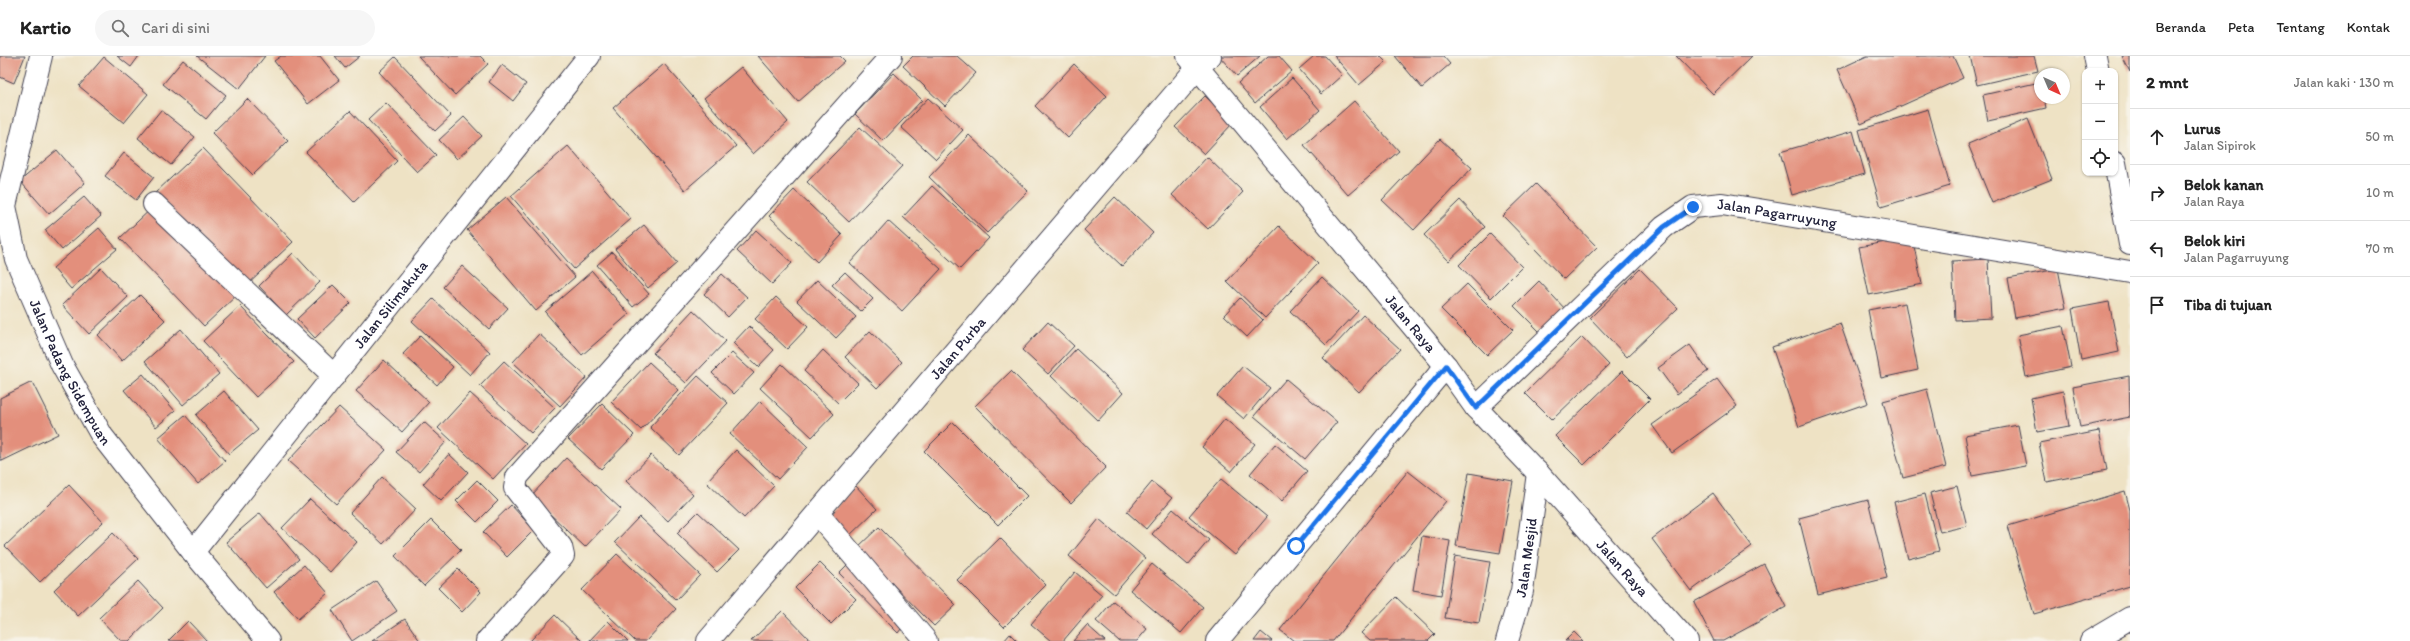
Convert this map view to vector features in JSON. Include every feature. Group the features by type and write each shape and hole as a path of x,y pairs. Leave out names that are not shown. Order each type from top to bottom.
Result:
{"street":[{"name":"Jalan Padang Sidempuan","path":"41,56 2,203 16,259 62,365 102,436 193,552 268,641"},
{"name":"Jalan Silimakuta","path":"193,552 589,56"},
{"path":"487,641 563,556 561,547 515,488 517,477 891,56"},
{"path":"2095,56 2097,68"},
{"name":"Jalan Raya","path":"1199,60 1446,366 1476,408 1538,473 1687,641"},
{"name":"Jalan Purba","path":"708,641 818,514 1199,60"},
{"path":"2117,176 2130,244"},
{"path":"154,204 334,376"},
{"name":"Jalan Pagarruyung","path":"1476,408 1664,227 1693,207 1722,204 2130,272"},
{"path":"1217,641 1446,366"},
{"name":"Jalan Mesjid","path":"1507,641 1522,590 1538,473"},
{"path":"818,514 926,641"},
{"path":"2091,641 2130,618"}],"building":[{"path":"0,56 25,56 14,83 0,77"},
{"path":"117,56 139,56 131,67"},
{"path":"197,56 265,56 239,89"},
{"path":"281,56 320,56 339,80 308,104 274,61"},
{"path":"335,56 360,56 345,68"},
{"path":"418,56 480,56 488,64 455,95"},
{"path":"758,56 840,56 845,61 798,102"},
{"path":"913,56 957,56 976,73 945,106 903,66"},
{"path":"1219,56 1260,56 1237,76"},
{"path":"1268,56 1279,56 1292,71 1255,103 1238,83"},
{"path":"1314,56 1325,56 1342,75 1321,94 1299,69"},
{"path":"1334,56 1380,56 1386,62 1359,85"},
{"path":"1395,56 1443,56 1450,64 1422,88"},
{"path":"1676,56 1752,56 1713,94"},
{"path":"1867,56 1953,56 1963,78 1861,124 1837,70"},
{"path":"1970,56 2034,56 2037,68 2034,68 2034,72 1977,85"},
{"path":"2122,56 2130,56 2130,72"},
{"path":"104,57 148,94 124,123 79,86"},
{"path":"395,57 451,116 435,131 379,72"},
{"path":"183,60 226,95 206,119 163,84"},
{"path":"664,64 736,146 685,190 613,108"},
{"path":"1074,64 1107,96 1068,138 1035,106"},
{"path":"502,65 526,84 513,101 489,82"},
{"path":"741,67 788,122 753,154 704,98"},
{"path":"894,73 922,100 883,141 855,114"},
{"path":"1292,78 1320,110 1287,139 1260,107"},
{"path":"2034,83 2034,104 2045,104 2046,108 1988,121 1983,95"},
{"path":"1205,96 1233,123 1204,154 1175,127"},
{"path":"928,98 963,130 936,159 901,127"},
{"path":"247,99 288,141 253,175 212,133"},
{"path":"1354,101 1399,151 1348,195 1304,145"},
{"path":"386,103 436,155 417,172 368,120"},
{"path":"1928,109 1950,186 1881,207 1859,130"},
{"path":"161,110 195,137 171,165 138,138"},
{"path":"350,111 397,161 354,202 306,152"},
{"path":"464,117 482,136 457,159 439,140"},
{"path":"2028,119 2052,179 1992,203 1968,144"},
{"path":"860,127 902,166 849,222 807,182"},
{"path":"1853,131 1865,174 1792,195 1780,152"},
{"path":"969,135 1028,191 987,233 929,177"},
{"path":"1440,139 1472,168 1414,230 1382,200"},
{"path":"568,146 631,219 574,269 511,196"},
{"path":"203,148 293,242 245,287 155,193"},
{"path":"57,150 85,183 49,214 20,181"},
{"path":"124,153 154,177 136,200 105,176"},
{"path":"1207,157 1243,192 1208,229 1172,195"},
{"path":"1536,184 1597,247 1564,279 1503,216"},
{"path":"932,186 989,238 960,269 903,217"},
{"path":"794,190 842,235 817,262 769,216"},
{"path":"84,197 101,216 62,250 45,230"},
{"path":"506,197 575,277 536,311 467,230"},
{"path":"1115,197 1153,233 1122,266 1084,230"},
{"path":"1460,200 1485,227 1449,261 1424,235"},
{"path":"154,206 238,294 204,326 120,238"},
{"path":"888,221 941,269 902,311 850,263"},
{"path":"644,225 677,263 648,288 615,249"},
{"path":"1279,226 1318,263 1265,318 1227,281"},
{"path":"99,228 117,249 71,289 53,268"},
{"path":"756,230 792,263 772,284 737,251"},
{"path":"1490,234 1522,267 1491,298 1459,265"},
{"path":"1912,237 1922,284 1869,295 1859,247"},
{"path":"612,252 649,294 633,307 597,265"},
{"path":"293,253 320,282 286,315 259,286"},
{"path":"1988,259 1991,318 1955,320 1952,261"},
{"path":"462,266 508,308 489,329 443,287"},
{"path":"101,268 128,297 89,334 62,305"},
{"path":"1640,269 1678,308 1627,357 1590,318"},
{"path":"2058,269 2066,308 2015,318 2008,278"},
{"path":"592,271 629,314 582,355 545,312"},
{"path":"845,272 873,299 861,311 832,285"},
{"path":"722,274 747,297 728,317 704,294"},
{"path":"1322,277 1358,311 1326,345 1290,311"},
{"path":"817,280 856,317 836,338 797,301"},
{"path":"1539,281 1566,310 1542,334 1514,306"},
{"path":"1467,284 1513,330 1487,355 1441,309"},
{"path":"333,285 351,303 315,338 297,319"},
{"path":"140,295 165,320 122,361 98,335"},
{"path":"776,297 808,327 787,349 755,319"},
{"path":"1240,298 1263,320 1247,337 1224,315"},
{"path":"433,299 490,352 470,375 412,321"},
{"path":"2109,302 2119,352 2081,360 2072,309"},
{"path":"1905,303 1918,370 1881,378 1868,310"},
{"path":"240,306 294,362 256,397 203,341"},
{"path":"693,310 726,341 686,383 653,353"},
{"path":"1363,315 1400,349 1359,392 1323,358"},
{"path":"1048,322 1074,346 1048,374 1022,350"},
{"path":"1840,323 1868,403 1799,427 1772,347"},
{"path":"749,326 774,350 758,367 733,343"},
{"path":"2063,326 2071,367 2026,377 2018,335"},
{"path":"181,329 219,374 183,405 145,361"},
{"path":"870,331 902,362 877,388 845,357"},
{"path":"539,334 587,377 560,406 513,362"},
{"path":"420,336 453,367 437,385 403,354"},
{"path":"1582,337 1609,365 1552,420 1525,393"},
{"path":"1690,345 1708,371 1677,394 1658,368"},
{"path":"1076,349 1123,393 1098,421 1051,376"},
{"path":"823,350 858,383 838,403 804,371"},
{"path":"732,353 754,373 734,394 712,373"},
{"path":"384,360 429,402 402,432 356,391"},
{"path":"504,361 555,408 531,433 480,386"},
{"path":"649,362 679,390 641,430 611,402"},
{"path":"782,364 834,414 812,437 760,388"},
{"path":"1243,366 1270,388 1244,419 1217,396"},
{"path":"1011,371 1106,467 1071,503 975,406"},
{"path":"1622,371 1650,399 1584,465 1555,436"},
{"path":"143,374 175,411 156,427 124,390"},
{"path":"698,376 728,403 679,455 650,427"},
{"path":"2129,376 2130,417 2080,427 2073,387"},
{"path":"1286,379 1337,422 1305,459 1254,416"},
{"path":"1717,379 1737,406 1672,453 1652,425"},
{"path":"32,382 58,434 2,461 0,456 0,398"},
{"path":"1927,389 1946,467 1903,478 1883,401"},
{"path":"224,391 258,430 229,454 196,415"},
{"path":"2063,391 2069,426 2037,432 2031,398"},
{"path":"470,393 526,444 493,479 438,428"},
{"path":"760,401 808,447 778,479 730,434"},
{"path":"602,404 634,435 601,469 568,439"},
{"path":"339,407 386,450 336,504 288,461"},
{"path":"185,415 225,461 198,484 158,438"},
{"path":"1225,419 1255,444 1231,472 1202,447"},
{"path":"424,422 446,442 419,472 396,452"},
{"path":"953,422 1027,496 998,525 924,451"},
{"path":"2018,425 2026,466 1972,476 1965,435"},
{"path":"2099,431 2107,470 2047,482 2039,443"},
{"path":"1275,444 1307,471 1282,501 1250,474"},
{"path":"736,450 774,486 744,518 706,482"},
{"path":"449,454 468,472 441,501 423,484"},
{"path":"651,455 693,494 668,521 626,481"},
{"path":"566,458 621,509 585,547 531,496"},
{"path":"1408,471 1446,501 1333,641 1294,641 1280,630"},
{"path":"1469,473 1513,481 1500,553 1456,546"},
{"path":"382,477 416,509 383,544 350,513"},
{"path":"1221,479 1267,517 1235,555 1189,516"},
{"path":"477,480 498,501 477,522 456,501"},
{"path":"1152,482 1172,498 1146,529 1127,512"},
{"path":"69,485 103,522 40,582 5,546"},
{"path":"856,486 877,509 846,539 825,517"},
{"path":"1957,486 1967,526 1940,532 1930,493"},
{"path":"2125,491 2130,510 2130,586 2034,614 2008,526"},
{"path":"1713,493 1752,546 1691,591 1652,539"},
{"path":"1925,494 1939,551 1908,559 1894,502"},
{"path":"310,499 357,542 330,572 282,528"},
{"path":"1868,500 1887,578 1818,595 1799,518"},
{"path":"511,505 534,530 507,557 483,532"},
{"path":"1173,509 1209,540 1188,565 1152,534"},
{"path":"698,512 739,550 717,572 677,533"},
{"path":"260,513 299,559 266,588 226,542"},
{"path":"639,517 700,575 676,600 615,542"},
{"path":"1099,519 1145,558 1114,594 1069,556"},
{"path":"431,520 461,550 424,586 395,556"},
{"path":"879,527 956,605 934,626 857,548"},
{"path":"113,533 138,559 78,616 54,590"},
{"path":"1422,536 1450,541 1441,595 1413,590"},
{"path":"1000,538 1046,585 1004,627 957,580"},
{"path":"617,554 676,609 646,641 635,641 582,590"},
{"path":"1455,556 1490,562 1479,623 1445,618"},
{"path":"850,562 904,625 898,633 839,573"},
{"path":"820,563 856,599 831,624 795,588"},
{"path":"1152,564 1203,607 1181,633 1130,590"},
{"path":"1764,564 1786,607 1723,641 1714,641 1694,602"},
{"path":"304,565 328,593 298,619 274,592"},
{"path":"458,569 481,592 462,612 438,588"},
{"path":"1075,572 1102,595 1063,641 1051,641 1031,624"},
{"path":"138,581 163,608 129,641 121,641 99,618"},
{"path":"376,581 397,611 352,641 332,610"},
{"path":"1396,597 1435,634 1428,641 1370,641 1361,633"},
{"path":"1113,601 1147,629 1137,641 1119,641 1096,621"},
{"path":"782,611 811,641 751,641"},
{"path":"555,615 582,641 530,641"},
{"path":"405,619 420,641 372,641"},
{"path":"188,621 207,641 168,641"},
{"path":"608,621 628,641 589,641"},
{"path":"1087,625 1105,641 1073,641"},
{"path":"1261,632 1272,641 1254,641"},
{"path":"1574,632 1583,641 1565,641"},
{"path":"1010,634 1017,641 1004,641"}],"route":[{"path":"1296,546 1446,366 1476,408 1664,227 1693,207"}]}
